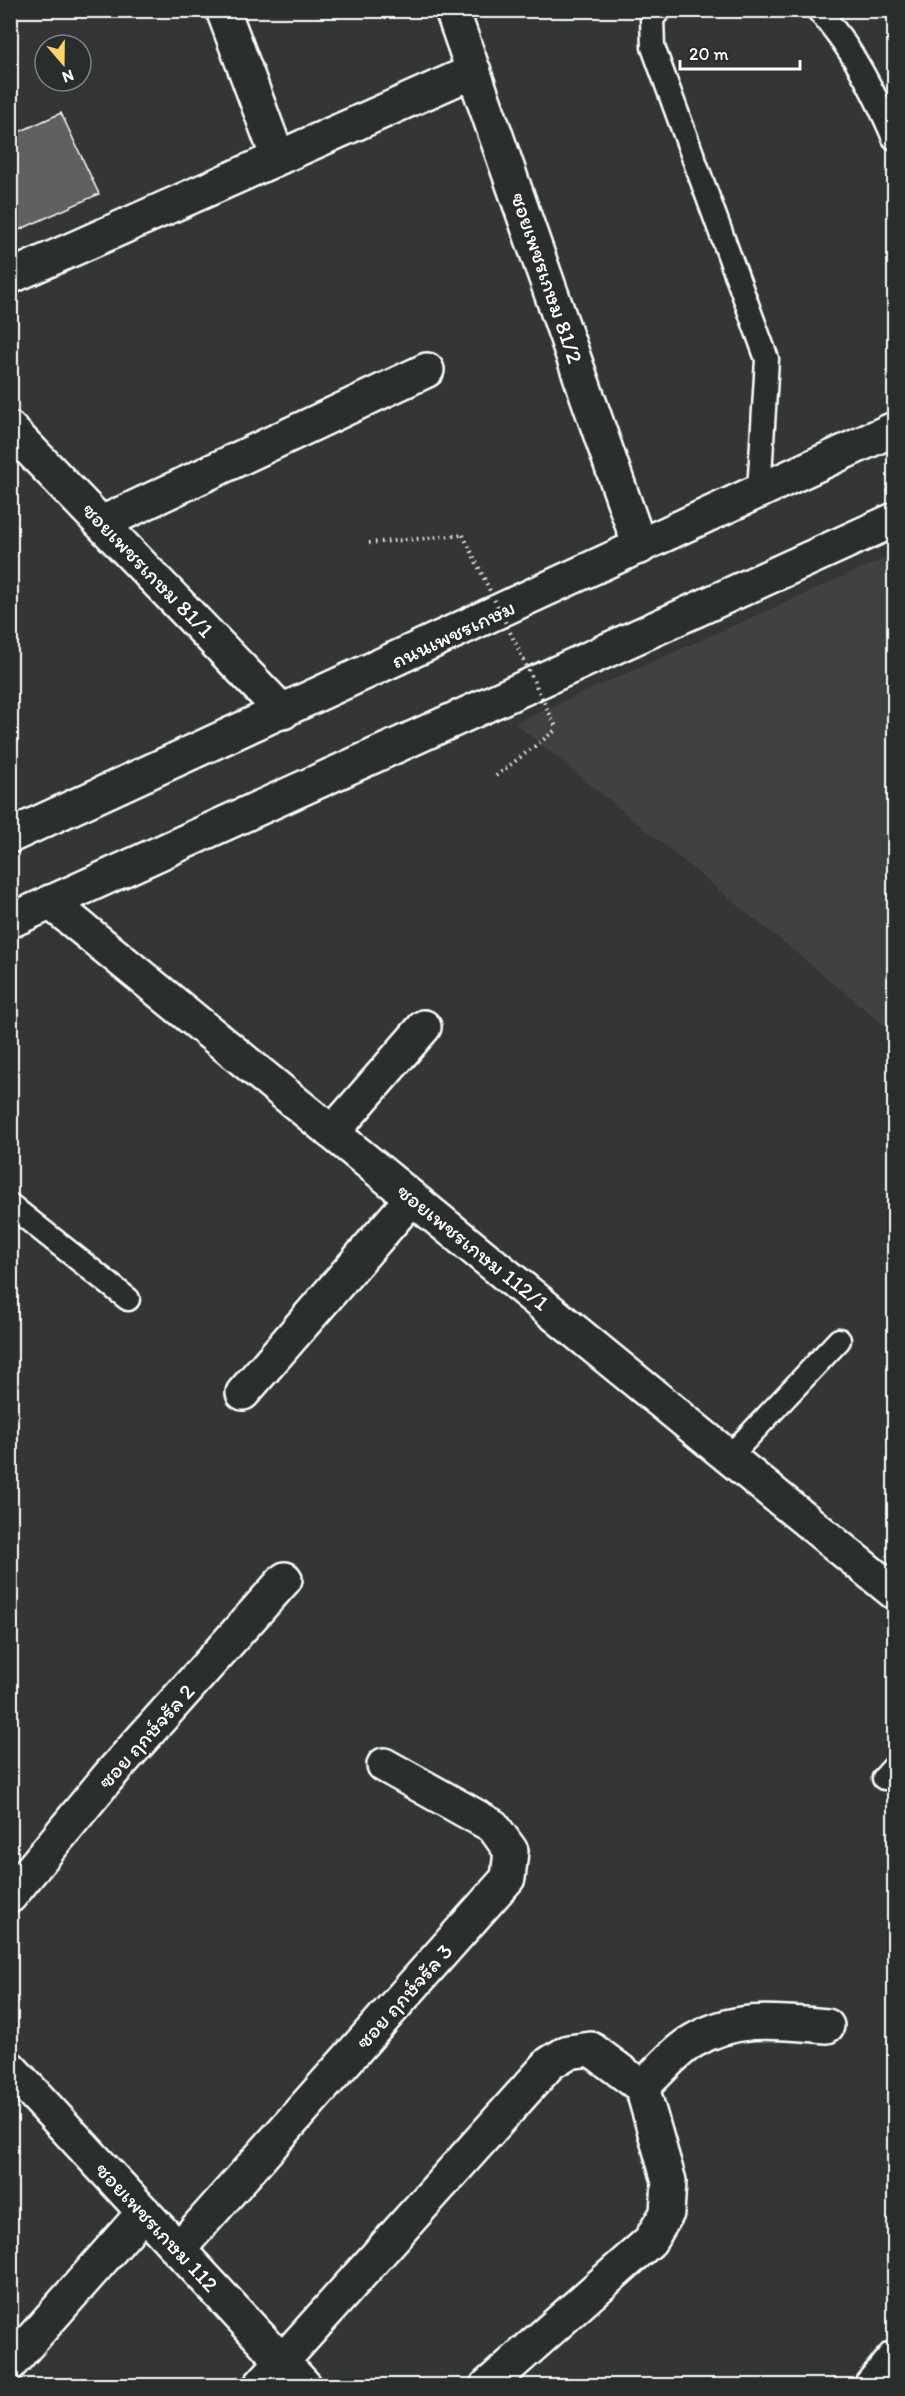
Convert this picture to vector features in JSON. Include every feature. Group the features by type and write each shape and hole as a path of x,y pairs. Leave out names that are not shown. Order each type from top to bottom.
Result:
{"street":[{"path":"223,10 278,158"},
{"name":"ซอยเพชรเกษม 81/2","path":"452,10 640,547"},
{"path":"10,277 474,71"},
{"path":"102,523 427,370"},
{"name":"ซอยเพชรเกษม 81/1","path":"10,429 284,712"},
{"name":"ถนนเพชรเกษม","path":"10,836 284,712 894,429"},
{"path":"10,921 894,520"},
{"name":"ซอยเพชรเกษม 112/1","path":"50,902 894,1593"},
{"path":"332,1133 424,1027"},
{"path":"243,1393 412,1198"},
{"name":"ซอย ฤกษ์จรัล 2","path":"10,1896 108,1778 285,1580"},
{"name":"ซอย ฤกษ์จรัล 3","path":"178,2250 508,1878 511,1851 493,1826 384,1765"},
{"path":"642,2087 692,2042 724,2027 757,2021 827,2026"},
{"path":"260,2385 550,2063 568,2052 591,2049 642,2087 669,2181 667,2213 650,2241 487,2385"},
{"name":"ซอยเพชรเกษม 112","path":"10,2068 305,2385"},
{"path":"10,2364 144,2212"},
{"path":"871,2385 894,2358"}],"lane":[{"path":"660,10 652,18 653,47 767,359 759,492"},
{"path":"818,10 835,29 875,93 894,138"},
{"path":"10,1205 129,1299"},
{"path":"729,1457 839,1340"}],"path":[{"path":"369,543 463,535 557,729 496,776"}],"shaded area":[{"path":"894,554 894,1033 515,723"}],"building":[{"path":"61,113 99,194 10,234 10,136"}]}
